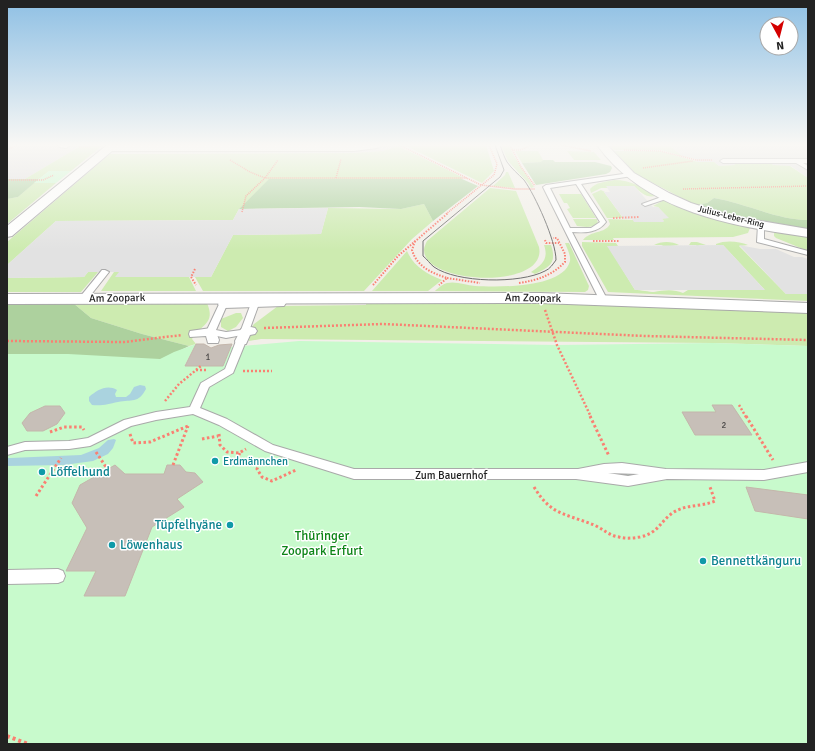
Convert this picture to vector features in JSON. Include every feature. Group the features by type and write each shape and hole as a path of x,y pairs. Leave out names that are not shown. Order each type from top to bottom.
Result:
{"street":[{"path":"7,233 70,180"},
{"name":"Julius-Leber-Ring","path":"644,180 668,197 702,211 761,225 808,233"},
{"name":"Am Zoopark","path":"7,299 256,301 428,297 540,298 603,299 808,308"},
{"name":"Am Zoopark","path":"256,301 282,303"},
{"path":"195,334 212,336"}],"lane":[{"path":"593,180 546,188 603,299"},
{"path":"568,230 591,230 598,228 603,222 578,183"},
{"path":"645,204 668,197"},
{"path":"761,225 760,240 808,253"},
{"path":"83,299 105,272"},
{"path":"225,301 212,336 246,335"},
{"path":"7,451 25,446 69,445 90,442 128,423 156,416 194,410 205,385 229,371 246,335 256,301"},
{"name":"Zum Bauernhof","path":"194,410 223,422 268,448 354,474 576,474 628,481 667,474 764,474 808,467"},
{"path":"576,474 614,467 638,468 667,474"},
{"path":"7,577 58,576"}],"path":[{"path":"242,212 242,204 245,195 263,180"},
{"path":"471,180 481,185 536,189"},
{"path":"364,298 366,293 398,256 431,226 488,180"},
{"path":"531,180 535,186"},
{"path":"678,189 808,186"},
{"path":"478,187 482,188"},
{"path":"523,189 524,193"},
{"path":"518,283 542,279 556,272 565,262 565,254 557,238 554,238"},
{"path":"415,240 412,250 416,259 422,266 433,273 447,278 481,283"},
{"path":"545,240 546,243 559,243"},
{"path":"195,269 191,277 197,288"},
{"path":"428,297 430,293 447,278"},
{"path":"540,298 557,345 614,467"},
{"path":"246,335 266,328 384,324 552,332 808,340"},
{"path":"7,341 124,342 163,336 195,334"},
{"path":"156,416 161,405 179,384 201,366"},
{"path":"739,405 780,472"},
{"path":"173,465 194,410"},
{"path":"128,423 133,443 150,442 188,426"},
{"path":"202,438 218,436"},
{"path":"90,442 107,468"},
{"path":"36,496 69,445"},
{"path":"268,448 262,456 257,469 262,477 272,481 292,473 308,460"},
{"path":"239,453 240,460"},
{"path":"528,474 536,492 548,506 563,515 594,525 614,538 630,538 646,535 658,529 669,515 685,507 706,506 715,501 705,474"},
{"path":"7,736 28,744"}],"green space":[{"path":"7,180 38,180 18,197 7,199"},
{"path":"38,180 60,180 56,183 34,183"},
{"path":"80,180 269,180 239,209 233,220 56,221 7,265 7,242"},
{"path":"268,180 464,180 478,186 433,221 424,204 401,209 359,207 239,209"},
{"path":"476,180 485,180 482,183"},
{"path":"499,180 512,180 515,188 493,186"},
{"path":"525,180 530,180 534,187 531,188"},
{"path":"533,180 568,180 536,185"},
{"path":"620,180 643,187 659,195 645,195 634,186 607,187 608,188 601,188 591,193 590,189 601,183"},
{"path":"648,180 808,180 808,220 785,217 714,198 707,203 695,205"},
{"path":"34,183 56,183 7,224 7,199 18,197"},
{"path":"490,188 516,191 539,247 537,261 525,271 507,276 485,278 463,276 443,270 429,262 424,250 427,241"},
{"path":"601,190 605,192 623,218 607,218 592,194"},
{"path":"559,194 581,194 596,218 573,218 567,209 570,208 567,203 564,203"},
{"path":"714,198 785,217 808,220 808,229 733,215 695,205 707,203"},
{"path":"664,200 669,200 743,224 750,228 748,233 733,237 613,238 614,240 583,240 586,237 608,227 610,224 608,219 664,221 661,218 668,218 658,207 653,206"},
{"path":"424,204 433,221 412,239 364,291 203,291 195,277 211,277 233,235 321,234 328,208 401,209"},
{"path":"573,219 597,219 598,224 591,227 577,226"},
{"path":"780,231 808,236 808,251 776,238 774,233"},
{"path":"582,242 616,243 618,246 608,246 635,290 654,292 673,290 683,293 688,290 698,290 662,245 654,245 666,242 679,245 671,246 706,290 735,289 696,245 689,245 691,242 706,245 698,245 765,290 723,245 716,244 732,242 748,245 739,246 786,294 808,294 808,301 608,292 582,246"},
{"path":"565,243 569,243 589,286 588,290 585,292 435,291 447,283 475,286 513,286 543,281 555,277 565,270 570,261"},
{"path":"544,245 551,245 553,260 545,269 535,274 531,272 544,261 545,258 546,254"},
{"path":"407,251 417,266 442,280 428,291 372,291"},
{"path":"88,272 98,272 81,292 7,292 7,278 84,277"},
{"path":"114,272 120,272 116,277 189,277 196,291 101,291"},
{"path":"366,301 560,302 808,311 808,346 713,343 261,339 249,341 251,328 254,324 278,306 366,305"},
{"path":"7,303 73,303 91,318 142,334 189,346 7,438"},
{"path":"73,303 207,303 210,315 209,320 192,339 196,344 189,346 142,334 91,318"},
{"path":"236,313 241,313 243,318 236,327 228,331 221,327 221,319"},
{"name":"Thüringer Zoopark Erfurt","path":"299,341 557,345 713,343 808,346 808,744 7,744 7,354 68,354 160,359 196,344 185,365 223,366 231,347"}],"shaded area":[{"path":"606,186 634,186 653,207 658,207 669,218 662,219 664,222 634,222 632,219 624,219 604,192 610,192"},
{"path":"328,208 321,234 233,235 211,277 115,277 119,272 88,272 84,277 7,278 7,265 56,221 233,220 239,209"},
{"path":"723,245 765,290 635,290 607,246"},
{"path":"739,245 760,249 776,249 794,257 808,259 808,294 786,294"}],"water":[{"path":"140,385 145,386 146,389 140,397 134,400 105,405 92,405 89,401 89,397 102,389 113,388 117,390 115,394 116,397 126,397 130,394 134,387"},
{"path":"108,440 116,440 113,448 108,454 93,461 64,465 7,466 7,458 81,455 99,448"}],"building":[{"path":"196,344 204,344 211,348 219,345 232,344 223,366 185,366"},
{"path":"712,405 732,405 752,435 695,435 682,412 716,412"},
{"path":"45,406 60,406 65,413 57,424 43,431 27,431 22,423 30,413"},
{"name":"Löwenhaus","path":"115,465 125,474 164,474 167,465 180,465 186,472 195,473 203,482 177,499 184,507 152,527 125,596 84,596 96,571 66,571 87,528 72,503 80,485"},
{"path":"746,487 808,495 808,519 755,511"}],"tram line":[{"path":"496,180 423,241 423,256 434,267 458,276 489,280 520,278 547,270 556,260 553,242 539,207 524,180"}],"place":[{"name":"Erdmännchen","path":"215,461"},
{"name":"Löffelhund","path":"42,472"},
{"name":"Tüpfelhyäne","path":"230,525"},
{"name":"Löwenhaus","path":"112,545"},
{"name":"Bennettkänguru","path":"703,561"}]}
